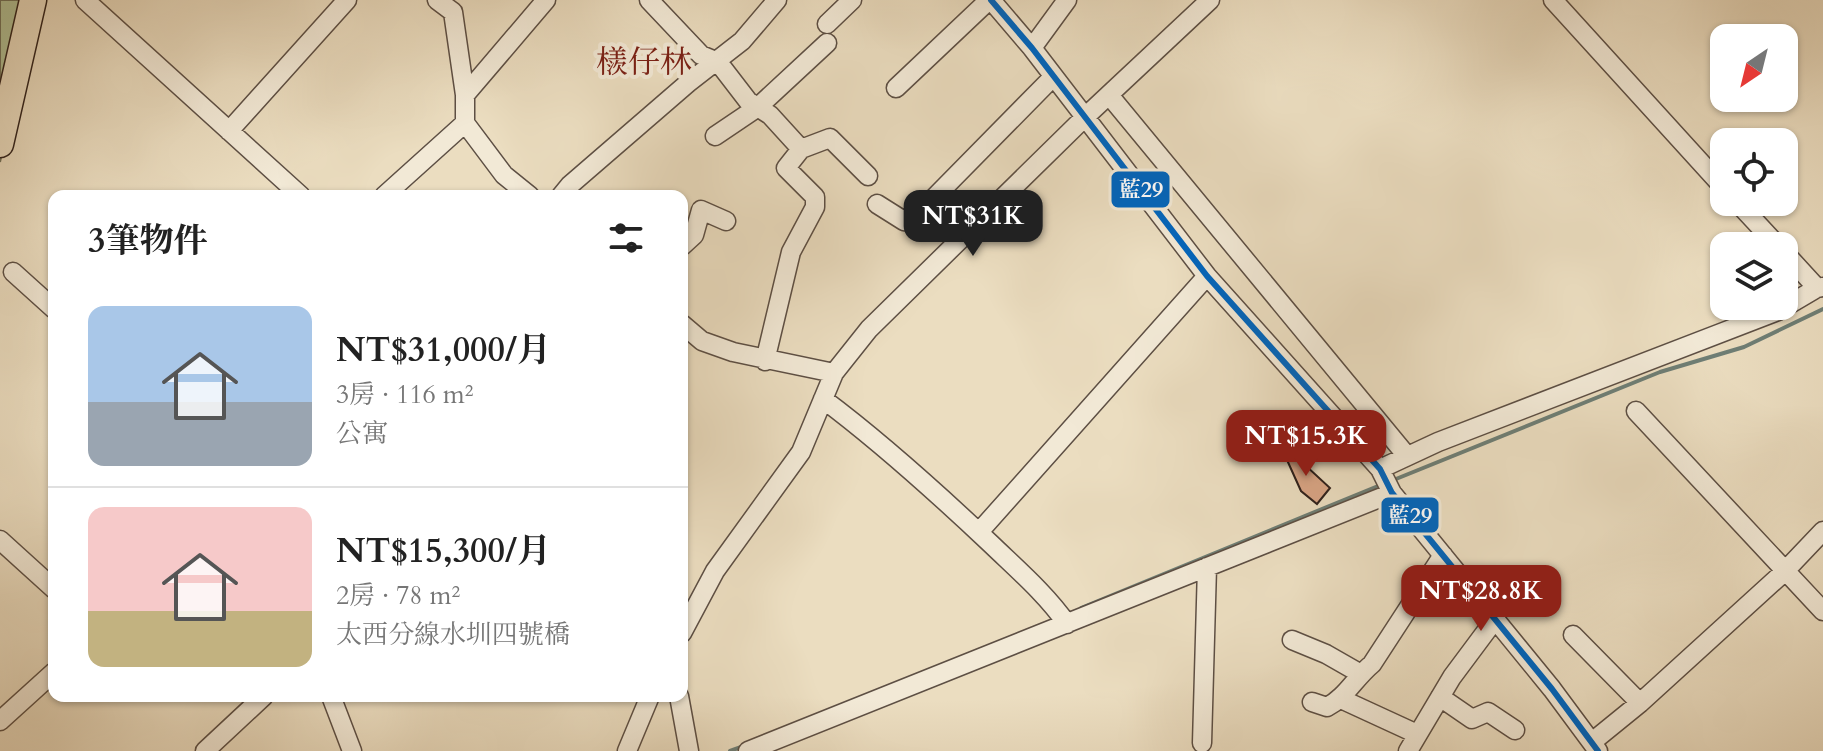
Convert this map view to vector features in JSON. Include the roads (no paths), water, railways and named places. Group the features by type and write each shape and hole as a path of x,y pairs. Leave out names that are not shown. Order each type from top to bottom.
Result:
{"highway":[{"path":"0,144 33,0"}],"street":[{"path":"85,0 294,190"},
{"path":"229,131 347,0"},
{"path":"437,0 453,12 465,95 465,123 504,175 523,190"},
{"path":"465,95 546,0"},
{"path":"649,0 701,55 718,62 748,101 770,115 801,149"},
{"path":"566,190 688,83 742,41 777,0"},
{"path":"827,24 852,0"},
{"path":"896,88 990,0 1032,48 1207,276 1380,469 1392,493 1496,618 1595,747 1820,539"},
{"path":"1032,48 1067,0"},
{"path":"688,622 715,571 801,452 834,373 869,329 1084,118 1210,0"},
{"path":"1553,0 1710,173"},
{"path":"715,136 758,107 827,43"},
{"path":"877,204 904,221 925,207 1053,77"},
{"path":"1109,95 1407,456"},
{"path":"391,190 465,123"},
{"path":"765,361 791,252 815,207 815,197 786,168 801,149 830,138 868,176"},
{"path":"688,240 694,235 701,210 726,221"},
{"path":"1750,216 1765,232"},
{"path":"1380,469 1778,311 1820,287 1798,266"},
{"path":"13,272 48,304"},
{"path":"979,532 1207,276"},
{"path":"688,329 702,341 765,361 834,373"},
{"path":"1285,364 1311,340"},
{"path":"823,399 873,436 979,532 1052,603 1067,624"},
{"path":"1636,411 1823,611"},
{"path":"748,751 1392,493"},
{"path":"0,540 48,584"},
{"path":"1312,702 1327,707 1341,699 1372,664 1443,555"},
{"path":"1202,743 1207,567"},
{"path":"1408,751 1440,697 1496,618"},
{"path":"1573,635 1640,703"},
{"path":"1292,640 1326,654 1361,674"},
{"path":"0,721 48,677"},
{"path":"1440,697 1472,719 1488,712 1515,730"},
{"path":"1341,699 1417,734"},
{"path":"205,751 258,702"},
{"path":"333,702 352,751"},
{"path":"627,751 647,702"},
{"path":"680,702 689,751"}],"waterway":[{"path":"1391,481 1660,372 1744,347 1823,309"},
{"path":"1081,608 1383,484"},
{"path":"730,751 744,746"}],"district":[{"name":"檨仔林","path":"644,62"}]}
